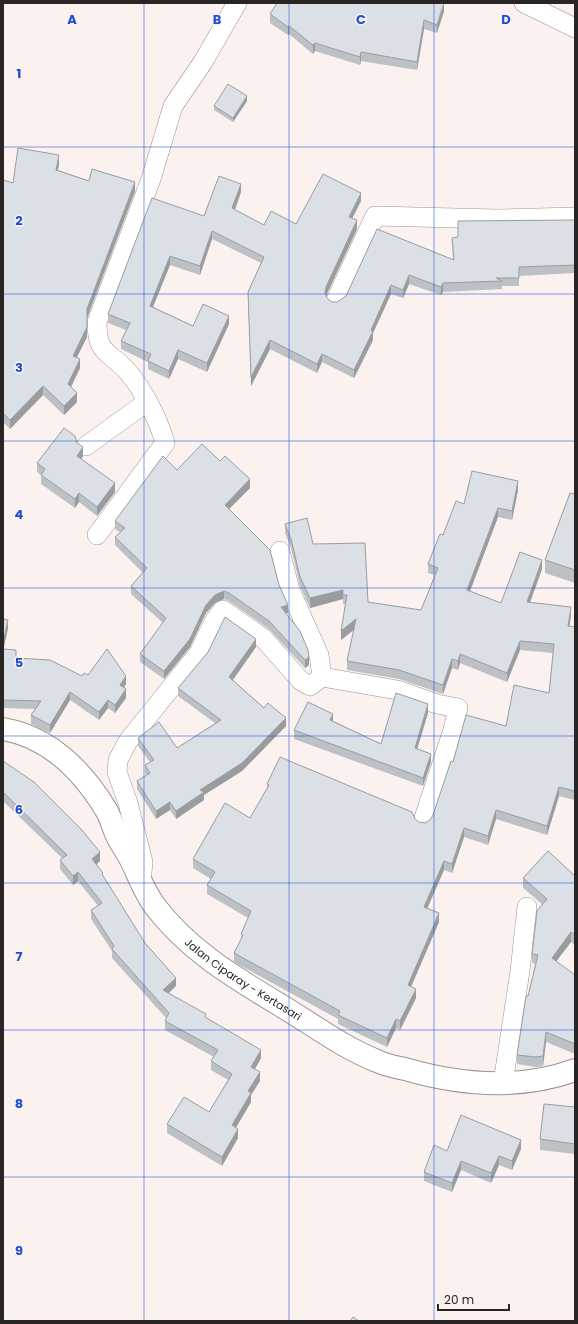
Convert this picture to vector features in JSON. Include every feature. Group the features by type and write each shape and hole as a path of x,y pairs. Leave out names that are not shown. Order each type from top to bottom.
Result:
{"main road":[{"name":"Jalan Ciparay - Kertasari","path":"3,729 30,737 54,750 76,768 106,809 118,837 152,903 167,921 204,956 235,979 300,1017 334,1040 377,1062 428,1076 464,1083 534,1081 575,1070"}],"street":[{"path":"97,535 165,443 161,429 128,371 103,350 97,338 98,322 151,179 173,106 202,62 237,3"},
{"path":"524,3 575,28"},
{"path":"336,300 376,216 497,219 575,217"},
{"path":"86,446 147,402"},
{"path":"280,551 290,590 319,655 322,677"},
{"path":"141,882 143,862 128,804 117,772 118,760 128,741 199,653 215,620 223,610 262,638 301,680 310,686 322,677 397,690 438,704 458,708 453,730 423,821"},
{"path":"503,1083 520,971 527,907"}],"building":[{"path":"277,3 444,3 437,25 424,20 417,62 361,52 360,57 315,43 313,45 289,26 288,27 270,14"},
{"path":"228,84 247,96 233,118 214,106"},
{"path":"18,148 59,155 56,170 89,181 92,169 135,182 87,309 87,327 73,356 80,359 68,384 77,393 64,406 43,386 10,420 3,413 3,180 13,183"},
{"path":"323,174 361,193 349,217 357,220 326,287 325,293 327,298 332,302 337,302 346,296 377,229 454,260 452,238 458,237 458,221 575,220 575,265 519,267 519,278 496,278 502,281 443,283 441,287 409,275 403,290 391,285 371,330 373,331 354,370 322,354 317,364 270,340 251,377 248,292 264,257 212,231 200,266 170,256 150,306 193,326 203,304 229,316 207,363 178,350 169,371 148,361 151,354 121,341 130,323 108,314 152,198 204,216 219,176 241,184 232,208 264,225 271,211 296,224"},
{"path":"64,428 75,436 77,443 83,447 77,456 115,483 97,507 79,493 75,499 41,475 45,469 37,463"},
{"path":"202,444 220,461 225,456 250,479 225,505 270,550 279,585 288,605 281,607 300,631 308,650 309,657 305,660 269,621 224,591 215,595 206,605 190,639 164,671 140,654 166,618 131,586 147,568 115,537 125,528 115,521 163,456 177,470"},
{"path":"472,471 518,481 512,511 498,508 467,590 501,603 520,552 542,560 527,602 571,607 568,626 575,627 575,791 559,787 547,826 496,810 488,836 464,828 452,864 444,861 424,907 439,913 408,985 416,989 400,1021 396,1019 387,1038 338,1015 340,1011 234,953 243,935 241,934 251,911 207,885 215,872 193,859 225,803 250,818 269,785 267,784 280,757 412,812 415,819 419,822 425,823 430,820 433,815 451,761 453,762 466,715 506,726 514,685 549,693 554,644 520,641 507,673 460,654 458,661 452,659 443,685 399,670 347,661 356,619 341,631 347,595 343,595 343,590 310,598 300,577 291,539 285,524 307,518 313,544 365,543 368,602 421,610 438,568 428,564 440,534 443,535 456,501 464,504"},
{"path":"570,493 575,494 575,570 545,560"},
{"path":"225,617 256,639 229,677 264,708 268,703 286,718 242,763 200,790 204,792 176,811 170,802 156,811 137,781 150,773 145,765 154,760 138,738 159,722 177,748 221,720 178,688 208,652"},
{"path":"3,619 8,620 3,643"},
{"path":"3,649 16,650 16,658 50,660 82,676 84,673 88,675 107,649 126,676 120,685 126,689 115,705 108,700 99,712 70,692 50,725 31,715 41,701 3,700"},
{"path":"396,693 428,704 415,748 431,754 423,778 294,730 308,702 333,714 330,720 381,744"},
{"path":"3,761 34,782 81,829 100,852 92,859 103,873 102,874 145,943 176,978 163,990 206,1014 205,1017 261,1050 251,1067 260,1072 248,1091 251,1093 232,1125 238,1129 222,1157 167,1124 184,1097 209,1112 232,1074 211,1061 218,1050 165,1021 169,1013 112,949 114,946 91,910 102,903 78,872 73,876 60,860 67,855 3,792"},
{"path":"548,851 575,876 575,935 571,932 552,958 575,975 575,1044 546,1032 543,1056 536,1057 517,1055 526,996 528,996 538,955 532,954 537,911 547,899 523,878"},
{"path":"544,1104 575,1107 575,1144 540,1139"},
{"path":"461,1115 521,1140 512,1161 499,1156 491,1173 461,1161 452,1183 424,1172 434,1145 447,1151"},
{"path":"353,1317 359,1321 350,1321"}]}
